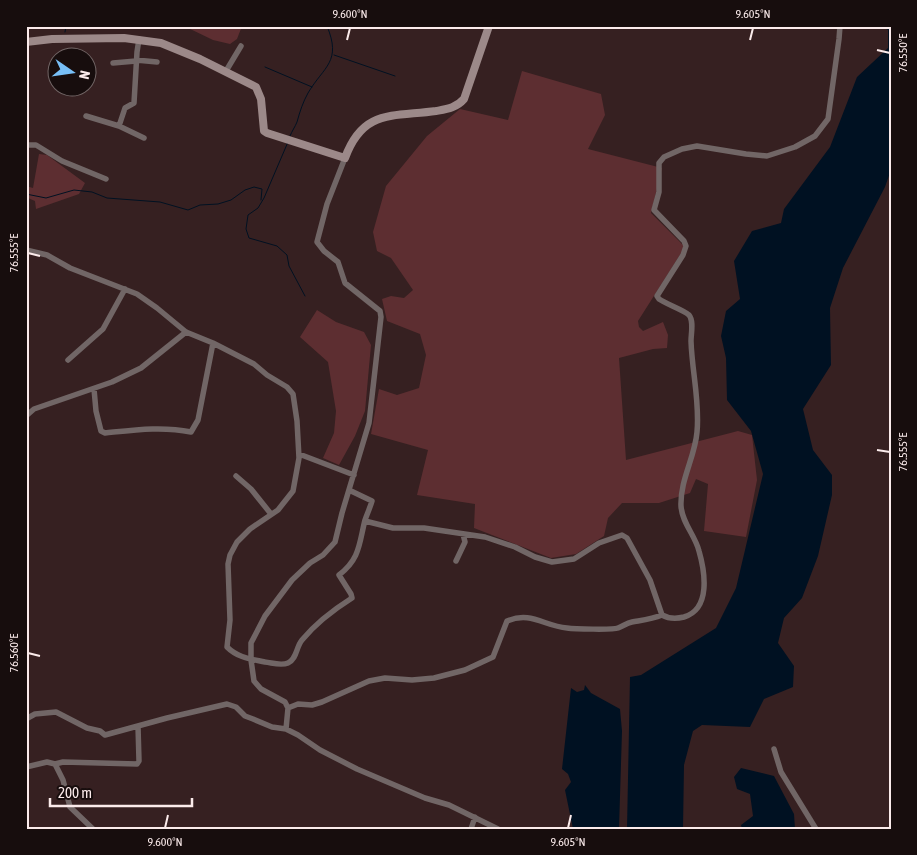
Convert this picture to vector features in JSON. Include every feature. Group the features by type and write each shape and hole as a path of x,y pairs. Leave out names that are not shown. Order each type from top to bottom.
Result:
{"main road":[{"path":"26,42 52,39 139,39 161,43 226,71 256,87 261,99 264,131 345,158 350,143 362,128 370,122 388,116 445,109 458,105 464,99 488,26"}],"street":[{"path":"288,708 298,704 312,705 322,702 369,681 384,678 412,680 434,678 465,670 493,657 507,621 514,619 530,617 553,626 610,629 618,628 630,622 649,620 662,615 669,618 678,618 690,615 697,610 702,601 704,590 700,552 685,523 681,506 688,464 697,433 698,408 692,362 692,322 689,315 659,300 657,296 686,246 684,241 654,210 659,192 659,163 664,157 682,149 698,146 767,156 795,147 815,136 828,118 840,26"},
{"path":"119,126 125,108 134,103 139,39"},
{"path":"226,71 240,46"},
{"path":"113,63 136,60 157,62"},
{"path":"86,116 119,126 144,138"},
{"path":"26,145 36,145 62,161 106,179"},
{"path":"286,729 288,708 285,702 261,689 254,680 251,643 265,616 292,580 310,562 323,555 335,542 369,423 382,318 380,311 345,283 338,262 324,251 317,242 327,204 345,158"},
{"path":"26,250 47,254 70,268 137,294 186,332 213,343 254,364 290,390 295,399 299,454 293,491 278,510 250,529 237,542 230,555 228,564 230,620 227,647 238,655 251,660 279,664 290,663 294,658 298,644 314,626 332,610 352,598 339,575 349,568 355,559 372,502 349,490"},
{"path":"68,360 103,329 124,289"},
{"path":"26,416 34,409 94,389 140,368 186,332"},
{"path":"94,389 96,411 101,431 105,433 150,428 191,432 198,420 213,343"},
{"path":"299,454 354,475"},
{"path":"236,476 251,489 271,514"},
{"path":"365,521 393,528 424,528 494,539 542,560 552,562 574,558 592,547 622,535 627,538 650,580 662,615"},
{"path":"456,561 466,542 464,534"},
{"path":"26,719 35,714 56,712 87,728 106,735 227,704 236,707 245,716 253,720 272,727 286,729 357,770 425,798 449,805 498,829"},
{"path":"26,767 47,762 55,764 63,762 137,764 138,726"},
{"path":"774,750 781,772 816,829"},
{"path":"55,764 63,780 70,807 93,829"},
{"path":"471,829 474,817"}],"shaded area":[{"path":"184,26 242,26 237,39 230,44 213,40"},
{"path":"522,71 601,94 605,115 588,149 662,168 651,213 685,247 638,321 639,327 643,331 663,322 668,335 667,348 653,349 619,358 626,460 738,431 752,435 757,480 746,537 704,531 708,484 696,479 690,493 659,503 622,503 608,518 604,536 576,554 551,558 474,528 475,504 417,495 428,450 371,434 379,389 397,395 419,388 426,355 420,334 387,321 382,299 391,296 404,298 413,290 391,258 377,251 373,232 386,186 427,136 460,109 508,120"},
{"path":"39,154 47,155 85,183 79,194 36,209 35,201 28,198 26,202 26,186 33,188"},
{"path":"317,310 336,322 364,332 371,345 365,411 355,436 339,465 323,458 334,433 336,411 328,362 300,337"}],"water":[{"path":"881,26 891,26 891,170 885,187 843,268 830,308 831,365 803,409 813,450 832,475 832,495 818,556 802,598 784,618 778,643 794,666 793,687 764,699 750,727 702,725 693,731 684,765 683,829 627,829 630,677 641,675 716,628 736,588 763,474 751,431 727,400 726,358 721,336 726,311 740,299 734,261 752,231 781,223 784,209 830,147 857,77 888,48 888,30"},
{"path":"585,685 591,693 620,709 622,731 619,829 573,829 565,790 571,782 568,774 562,769 571,688 577,692 584,690"},
{"path":"741,768 774,776 794,814 795,829 742,829 741,825 753,816 750,794 737,789 734,777"}],"waterway":[{"path":"65,32 66,26"},
{"path":"290,136 306,96 332,56 333,48 327,26"},
{"path":"334,55 395,76"},
{"path":"265,67 312,87"},
{"path":"288,142 264,198 258,208 248,215 246,229 249,238 277,246 287,255 289,266 305,296"},
{"path":"26,194 46,198 74,190 92,192 107,198 160,202 188,210 200,205 218,204 231,200 245,190 254,187 262,189 261,200"}]}
